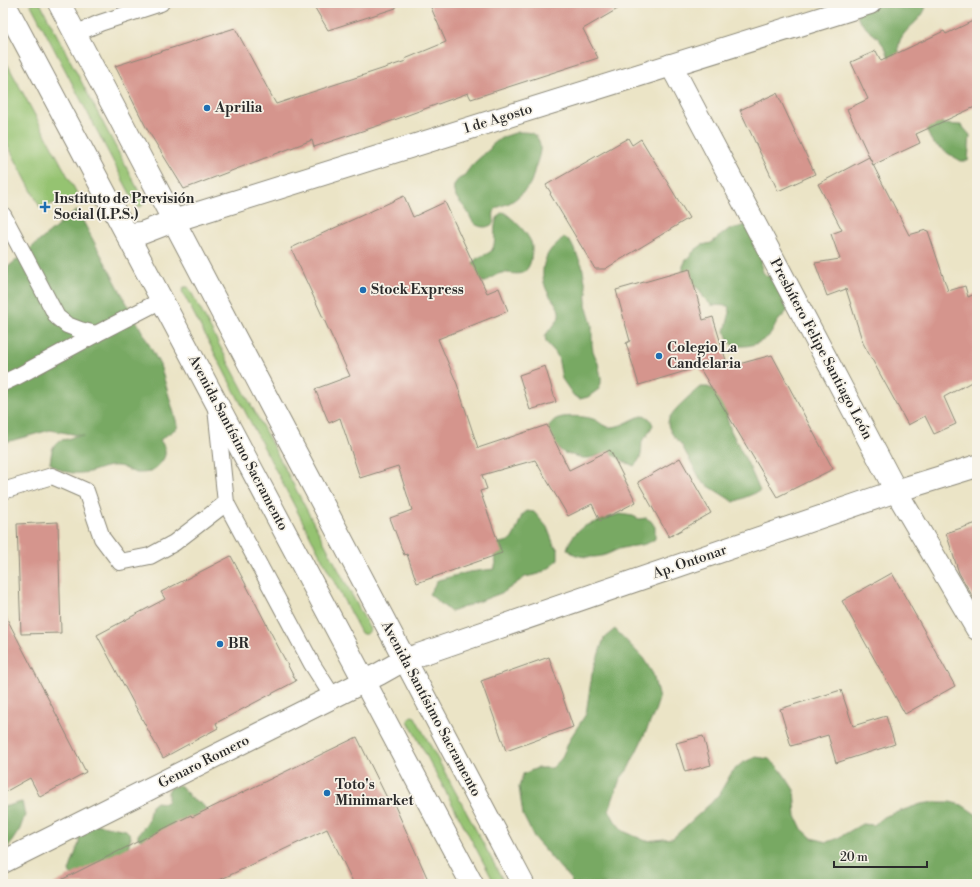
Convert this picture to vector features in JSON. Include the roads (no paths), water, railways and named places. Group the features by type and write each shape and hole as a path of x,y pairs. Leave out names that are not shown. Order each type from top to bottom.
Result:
{"street":[{"name":"Avenida Santísimo Sacramento","path":"4,3 472,884"},
{"name":"Avenida Santísimo Sacramento","path":"58,3 523,884"},
{"name":"1 de Agosto","path":"127,234 142,233 870,3"},
{"name":"Presbítero Felipe Santiago León","path":"671,65 896,491 977,629"},
{"name":"Ap. Ontonar","path":"404,660 896,491 977,466"},
{"name":"Genaro Romero","path":"3,862 404,660"}],"lane":[{"path":"75,34 100,23 161,3"},
{"path":"3,215 57,317 67,326 96,334"},
{"path":"3,383 162,300"},
{"path":"215,400 226,503 312,664 333,697"},
{"path":"3,491 52,476 86,491 102,538 120,562 150,556 174,543 226,503"}],"place":[{"name":"Aprilia","path":"207,108"},
{"name":"Instituto de Previsión Social (I.P.S.)","path":"45,207"},
{"name":"Stock Express","path":"363,290"},
{"name":"Colegio La Candelaria","path":"659,356"},
{"name":"BR","path":"220,644"},
{"name":"Toto's Minimarket","path":"327,793"}]}
